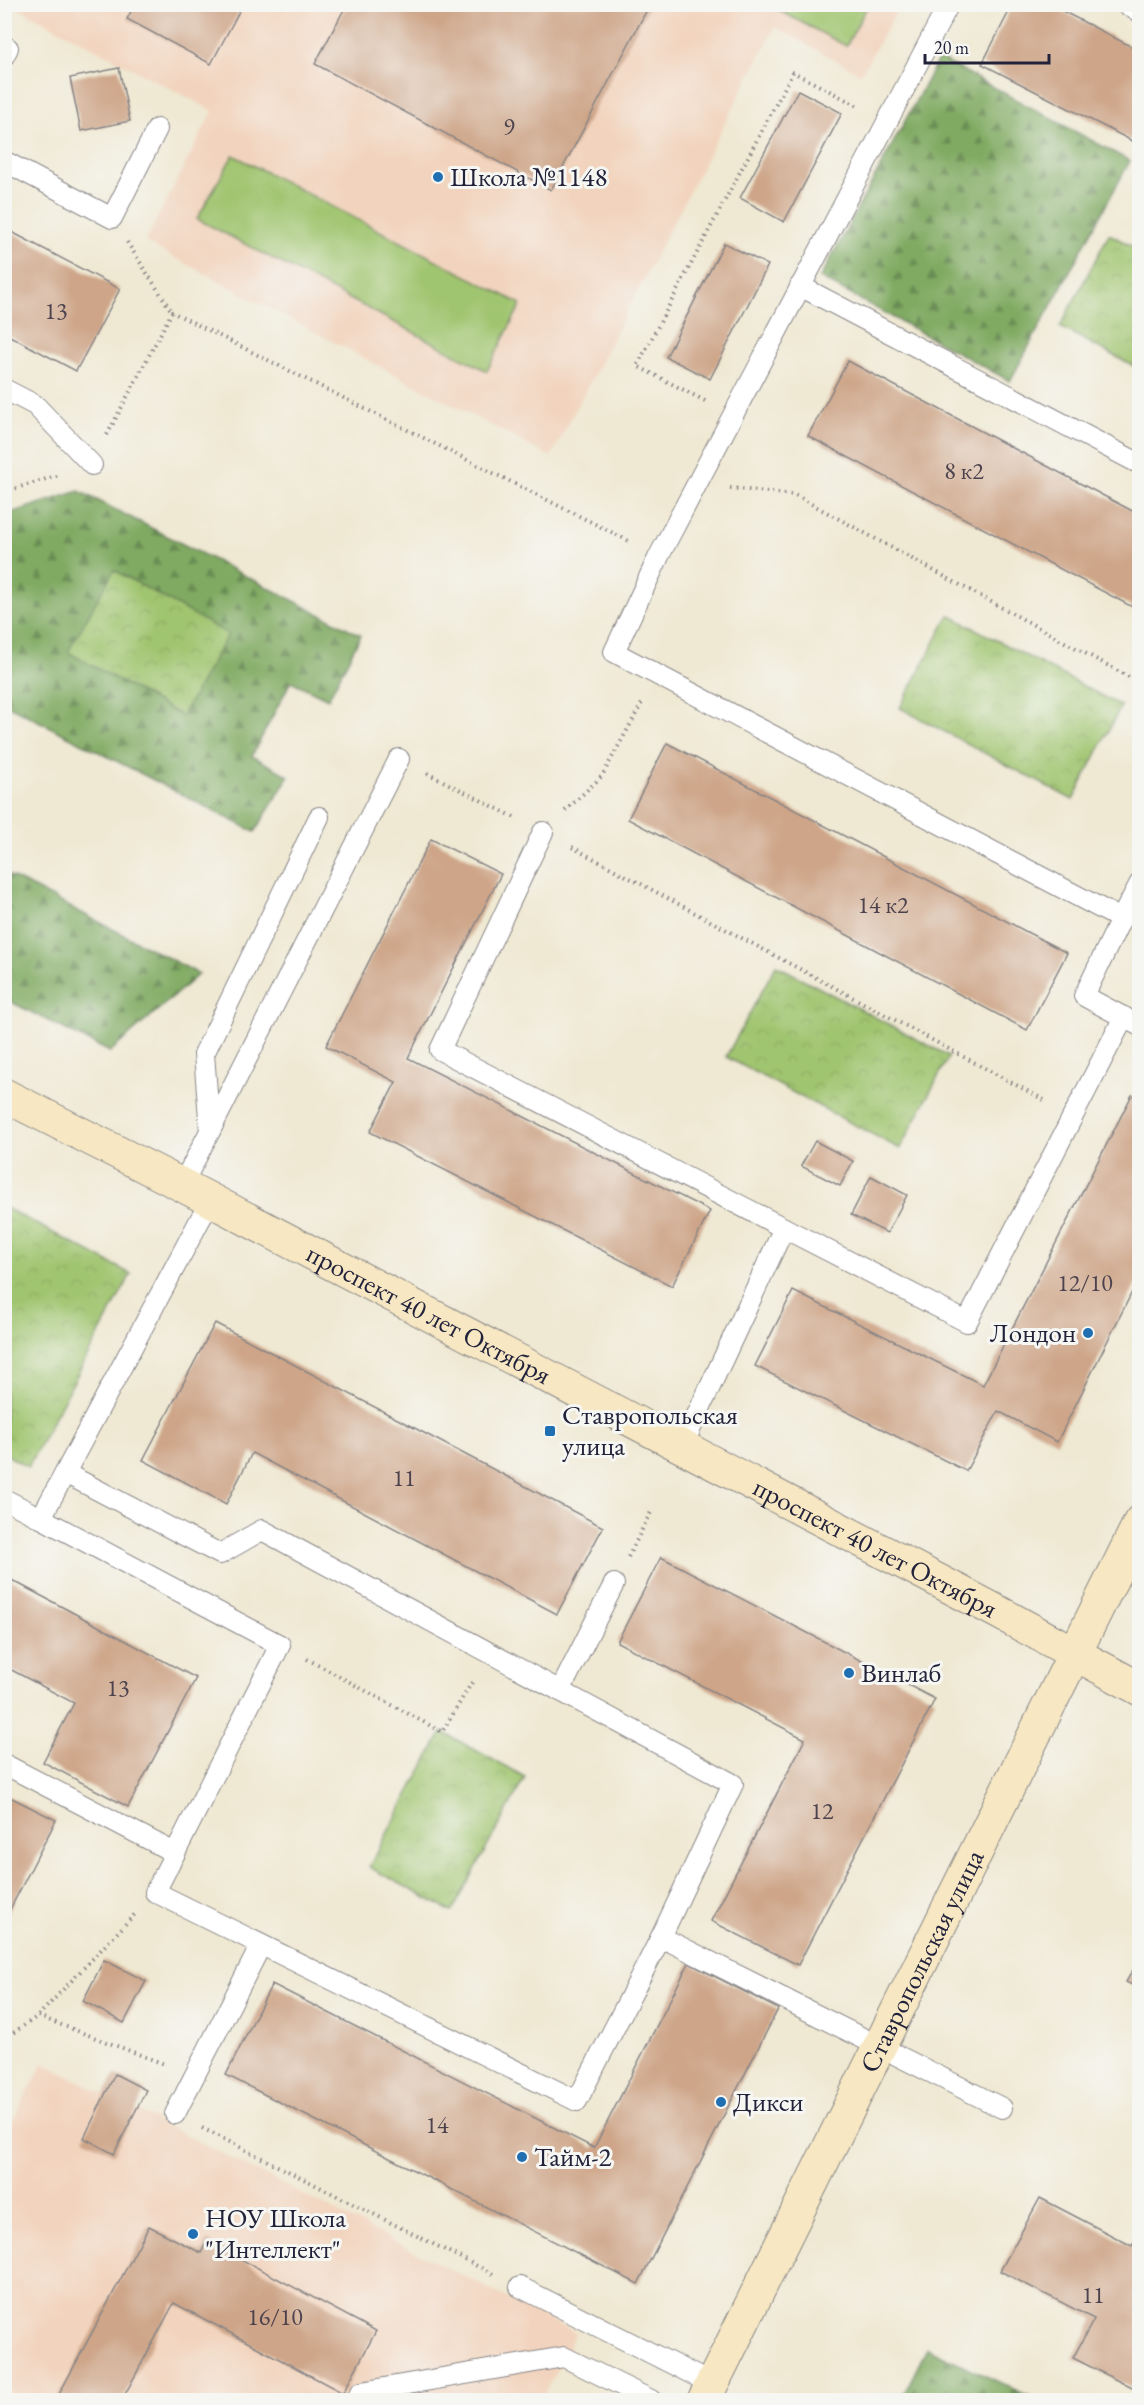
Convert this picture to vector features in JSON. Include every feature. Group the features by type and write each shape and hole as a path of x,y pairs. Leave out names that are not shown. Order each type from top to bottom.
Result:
{"street":[{"name":"проспект 40 лет Октября","path":"4,1095 182,1185 1140,1689"},
{"name":"Ставропольская улица","path":"708,2392 1140,1521"}],"lane":[{"path":"949,4 659,556 614,652 1121,919"},
{"path":"1125,4 1140,12"},
{"path":"4,162 112,218 157,129"},
{"path":"801,286 1140,464"},
{"path":"4,388 35,405 92,465"},
{"path":"182,1185 399,759"},
{"path":"210,1131 204,1054 319,817"},
{"path":"543,832 440,1050 967,1322 1073,1116 1132,1021 1084,996 1140,883"},
{"path":"41,1518 210,1201"},
{"path":"682,1447 784,1228"},
{"path":"4,1499 280,1645 155,1892 577,2101 661,1937 733,1784 261,1530 220,1554 65,1473"},
{"path":"560,1691 614,1584"},
{"path":"4,1764 175,1853"},
{"path":"661,1937 1002,2108"},
{"path":"175,2114 261,1945"},
{"path":"520,2288 708,2392"},
{"path":"356,2400 361,2392 564,2357 651,2400"}],"path":[{"path":"732,415 637,366 793,72 888,121"},
{"path":"112,218 172,312 659,556"},
{"path":"4,492 92,465 172,312"},
{"path":"696,485 795,495 1140,683"},
{"path":"543,832 602,776 657,675"},
{"path":"399,759 543,832 1073,1116"},
{"path":"614,1584 651,1512"},
{"path":"280,1645 441,1732 490,1653"},
{"path":"4,2048 13,2032 38,2016 155,1892"},
{"path":"38,2016 195,2075"},
{"path":"175,2114 520,2288"}],"shaded area":[{"name":"Школа №1148","path":"12,5 900,5 861,74 775,27 551,457 145,242 213,111"},
{"name":"НОУ Школа \"Интеллект\"","path":"43,2063 576,2333 541,2400 5,2400 5,2136"}],"green space":[{"path":"769,5 868,5 846,46"},
{"path":"939,58 1130,161 1010,381 820,278"},
{"path":"233,155 521,304 487,371 197,219"},
{"path":"1109,234 1139,250 1139,369 1060,327"},
{"path":"79,491 361,635 328,699 291,681 252,756 289,776 255,832 5,704 4,515"},
{"path":"114,570 228,634 182,716 68,652"},
{"path":"949,615 1121,706 1073,800 900,708"},
{"path":"4,873 199,974 110,1052 5,999"},
{"path":"776,965 949,1056 900,1149 726,1057"},
{"path":"4,1207 131,1274 28,1467 5,1454"},
{"path":"442,1732 525,1777 452,1912 369,1867"},
{"path":"927,2348 1037,2400 901,2400"}],"building":[{"path":"135,4 243,4 211,64 127,19"},
{"path":"347,4 650,4 551,190 315,64"},
{"path":"1013,4 1049,4 1140,51 1140,145 982,64"},
{"path":"119,68 130,121 81,131 70,78"},
{"path":"798,90 842,113 784,222 740,198"},
{"path":"4,228 120,289 76,371 4,333"},
{"path":"724,243 768,265 710,379 666,357"},
{"path":"848,361 1140,515 1140,611 808,436"},
{"path":"667,743 1067,953 1027,1030 628,819"},
{"path":"431,839 501,874 408,1058 710,1211 672,1286 370,1132 396,1082 326,1046"},
{"path":"1132,1095 1140,1099 1140,1276 1057,1442 998,1411 966,1471 755,1366 793,1291 983,1385"},
{"path":"815,1141 853,1161 840,1186 801,1166"},
{"path":"871,1176 907,1195 887,1233 851,1215"},
{"path":"215,1323 603,1527 557,1614 252,1453 226,1504 143,1460"},
{"path":"661,1557 935,1699 798,1965 711,1921 805,1739 617,1642"},
{"path":"4,1576 196,1678 128,1807 43,1762 74,1703 4,1666"},
{"path":"4,1794 56,1820 4,1921"},
{"path":"1140,1958 1140,1989 1126,1982"},
{"path":"104,1960 146,1981 124,2023 83,2001"},
{"path":"689,1963 778,2009 638,2284 226,2075 272,1984 594,2148"},
{"path":"115,2074 146,2090 114,2154 84,2138"},
{"path":"1040,2198 1132,2246 1140,2231 1140,2392 1073,2358 1094,2319 1000,2271"},
{"path":"149,2226 201,2253 207,2241 376,2331 343,2393 174,2303 122,2400 56,2400"}],"place":[{"name":"Школа №1148","path":"438,177"},
{"name":"Лондон","path":"1088,1333"},
{"name":"Ставропольская улица","path":"550,1431"},
{"name":"Винлаб","path":"849,1673"},
{"name":"Дикси","path":"721,2102"},
{"name":"Тайм-2","path":"522,2157"},
{"name":"НОУ Школа \"Интеллект\"","path":"193,2234"}]}
